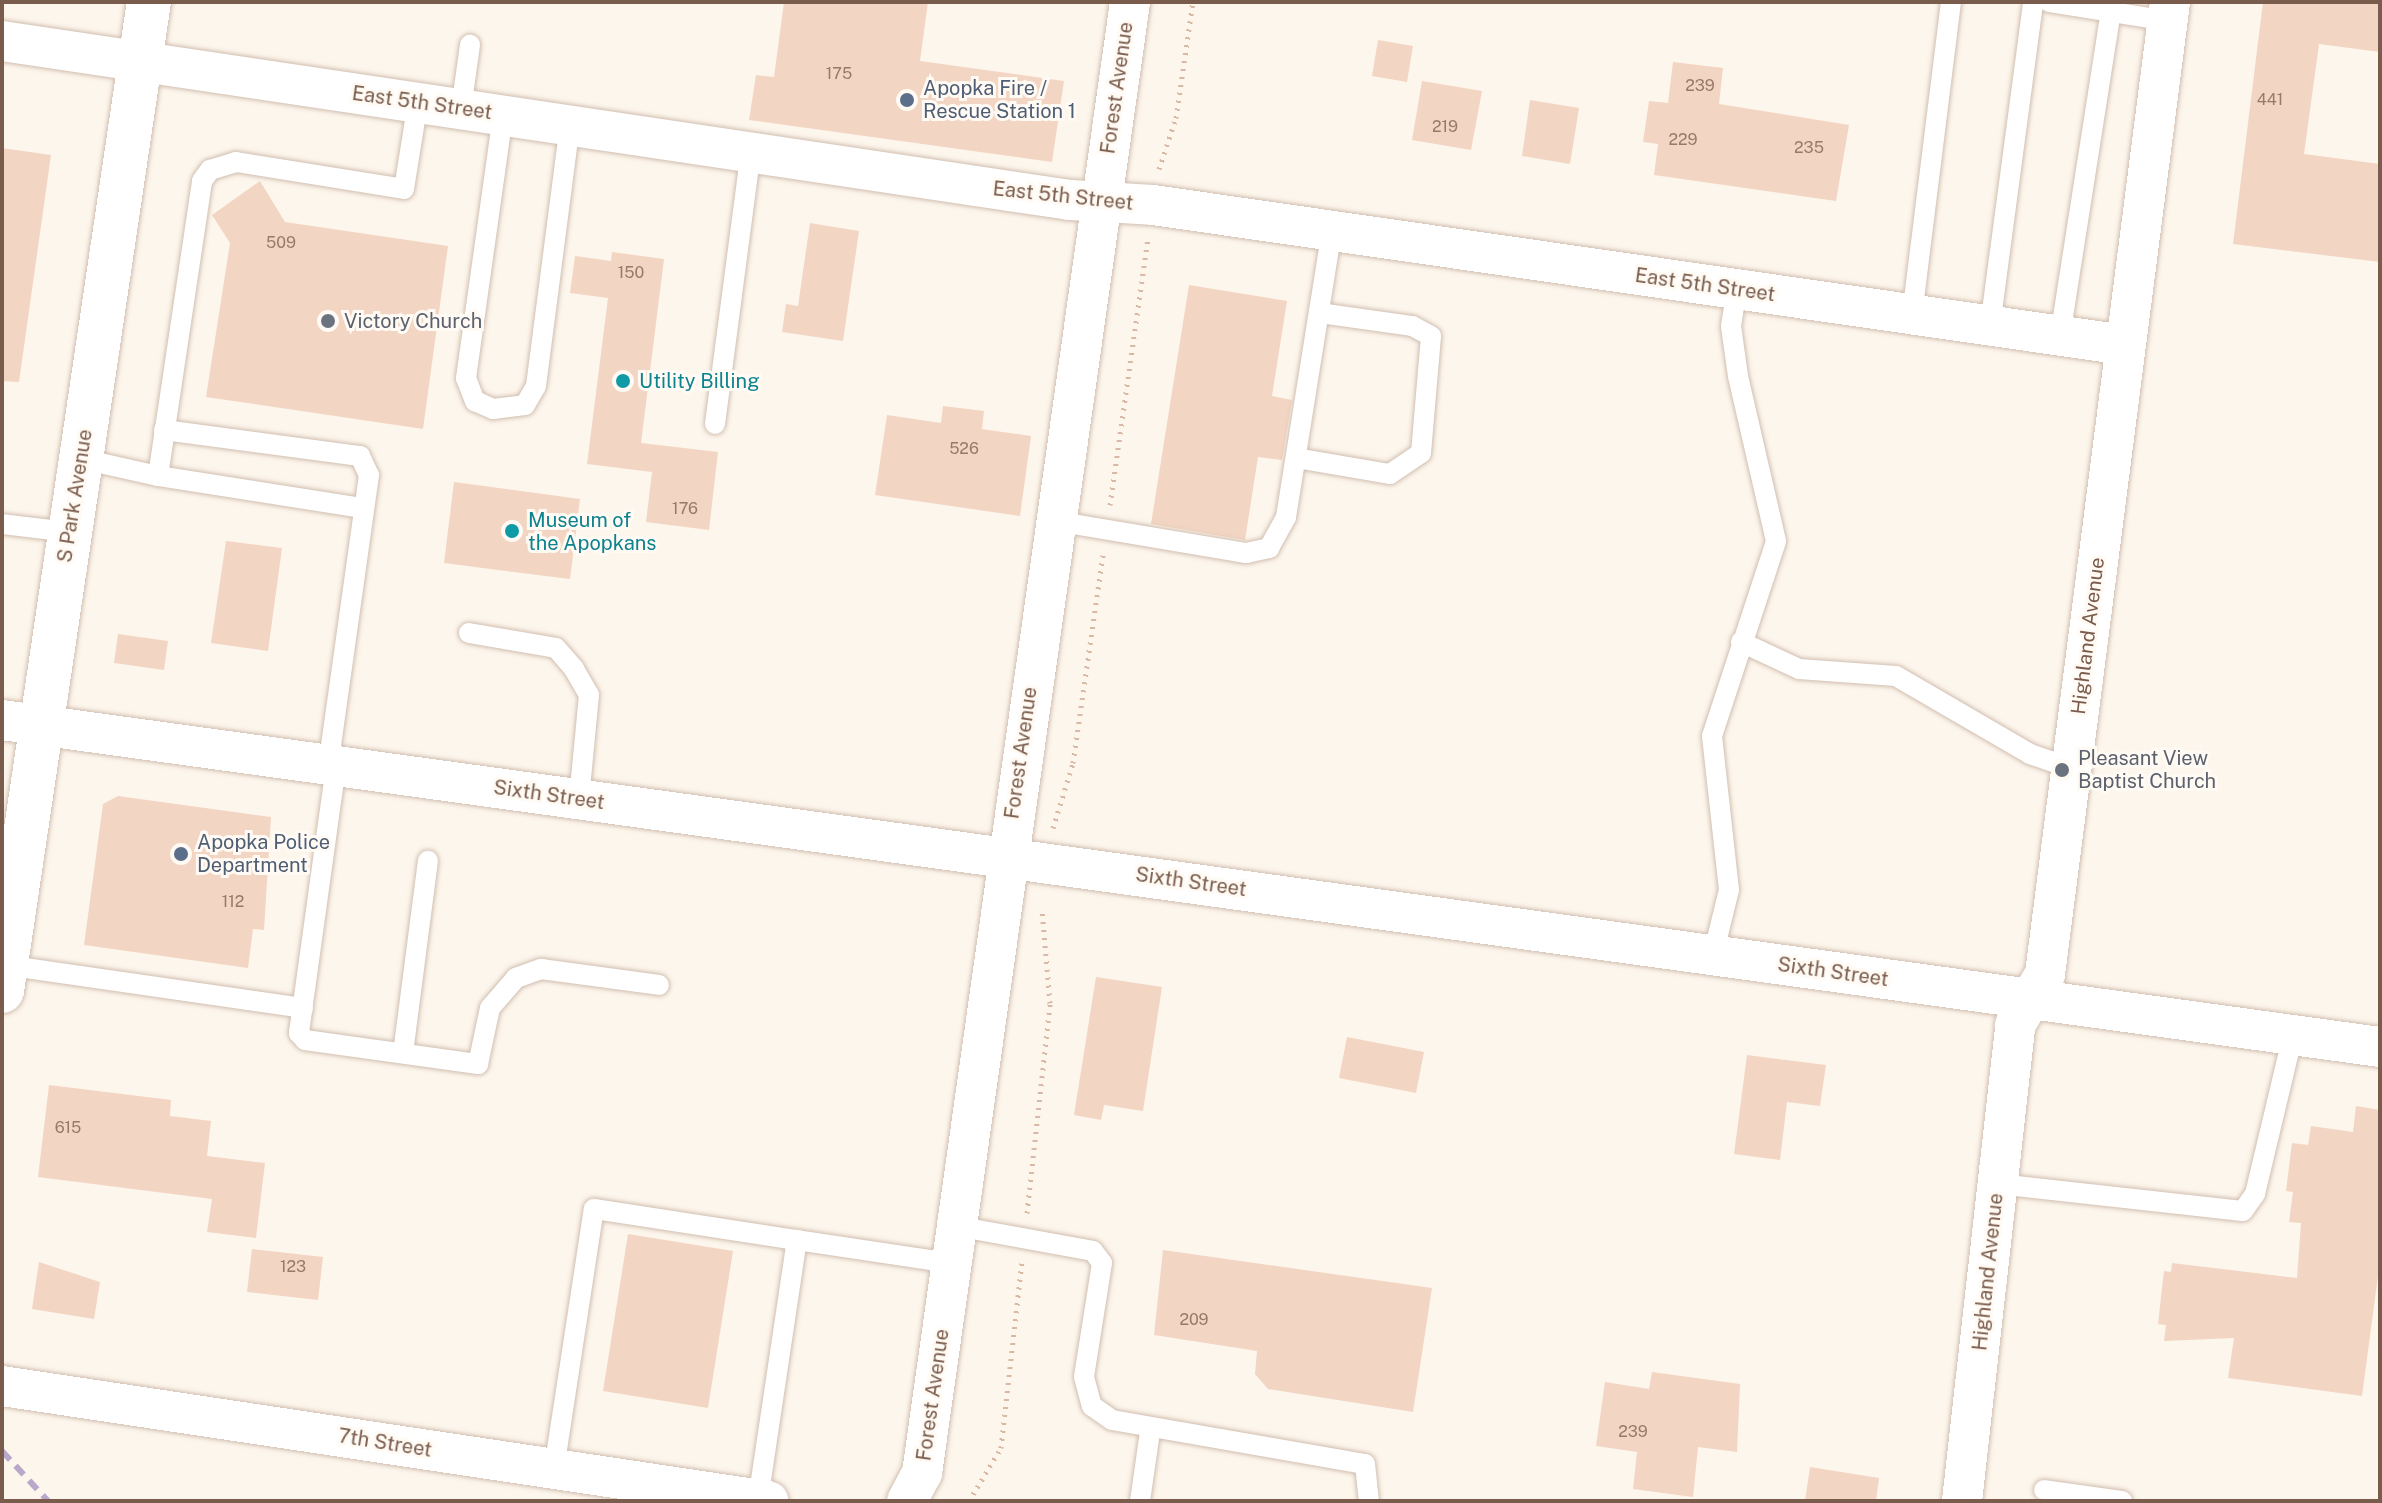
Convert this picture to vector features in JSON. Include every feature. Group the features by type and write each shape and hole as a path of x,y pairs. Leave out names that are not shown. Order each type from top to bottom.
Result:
{"main road":[{"name":"S Park Avenue","path":"4,978 20,723 69,532 149,2"}],"street":[{"name":"Forest Avenue","path":"907,1501 922,1473 1130,2"},
{"name":"Highland Avenue","path":"1962,1501 2015,1025 2045,974 2169,11"},
{"name":"East 5th Street","path":"2,41 751,152 1101,201 1153,205 2125,345"},
{"name":"Sixth Street","path":"20,723 1007,856 2380,1047"},
{"name":"7th Street","path":"2,1386 763,1500"}],"lane":[{"path":"1912,315 1951,2"},
{"path":"1990,326 2033,2"},
{"path":"2049,2 2111,12 2169,11"},
{"path":"2060,336 2111,12"},
{"path":"461,109 470,45"},
{"path":"158,476 202,181 210,170 236,162 404,189 418,102"},
{"path":"503,115 466,378 475,401 493,409 525,405 536,386 570,125"},
{"path":"715,424 751,152"},
{"path":"1055,521 1258,553 1280,536 1296,458 1332,231"},
{"path":"1713,955 1729,890 1712,736 1776,541 1736,364 1737,289"},
{"path":"1296,458 1390,474 1421,453 1431,336 1412,326 1320,313"},
{"path":"164,430 360,456 369,475 303,1008 305,1040 478,1064 498,991 541,969 659,985"},
{"path":"82,459 158,476 363,508"},
{"path":"2,524 69,532"},
{"path":"469,633 556,648 574,669 589,695 579,799"},
{"path":"1741,642 1799,669 1896,676 2030,754 2071,768"},
{"path":"403,1053 428,861"},
{"path":"4,978 303,1008"},
{"path":"1998,1184 2243,1211 2255,1194 2293,1035"},
{"path":"554,1469 594,1209 797,1240 953,1244 1025,1234 1081,1246 1102,1263 1084,1377 1092,1406 1150,1432 1365,1464 1369,1501"},
{"path":"763,1500 797,1240"},
{"path":"1140,1501 1150,1432"},
{"path":"2044,1490 2122,1501"}],"path":[{"path":"969,1501 1001,1448 1050,1003 1041,916 1047,862 1073,763 1153,205 1176,118 1193,2"}],"building":[{"name":"Apopka Fire / Rescue Station 1","path":"784,2 928,2 920,61 1064,81 1052,162 749,120 756,75 774,77"},
{"path":"2263,2 2380,2 2380,52 2319,44 2304,154 2380,164 2380,262 2233,244"},
{"path":"1378,40 1413,46 1407,82 1372,76"},
{"path":"1673,62 1723,68 1719,104 1849,125 1836,201 1654,175 1658,144 1643,142 1649,101 1668,103"},
{"path":"1422,81 1482,91 1471,150 1412,140"},
{"path":"1530,100 1579,108 1570,164 1522,156"},
{"path":"2,148 51,155 19,382 2,381"},
{"name":"Victory Church","path":"260,181 285,222 448,246 423,429 206,397 230,243 212,215"},
{"path":"810,223 859,231 843,341 782,332 786,304 798,306"},
{"name":"Utility Billing","path":"612,252 664,259 641,443 718,452 709,530 646,522 652,472 587,464 608,298 570,293 575,256 611,261"},
{"path":"1189,285 1287,301 1272,396 1292,400 1282,460 1258,457 1245,540 1151,524"},
{"path":"943,406 984,411 982,429 1031,436 1020,516 875,495 887,415 941,423"},
{"name":"Museum of the Apopkans","path":"454,482 580,499 570,579 444,563"},
{"path":"226,541 282,548 268,651 211,643"},
{"path":"118,634 168,641 164,670 114,663"},
{"name":"Apopka Police Department","path":"118,796 271,817 264,930 253,929 248,968 84,945 103,804"},
{"path":"1096,977 1162,987 1143,1111 1104,1105 1101,1120 1074,1115"},
{"path":"1347,1037 1424,1052 1416,1093 1339,1078"},
{"path":"1747,1055 1826,1065 1820,1106 1787,1102 1780,1160 1734,1154"},
{"path":"49,1085 171,1100 170,1116 211,1121 207,1156 265,1163 256,1238 207,1232 212,1199 38,1177"},
{"path":"2356,1106 2380,1110 2380,1261 2362,1396 2228,1378 2234,1338 2164,1341 2166,1325 2158,1324 2164,1271 2171,1272 2172,1263 2297,1278 2301,1223 2289,1222 2293,1192 2286,1191 2292,1143 2308,1145 2311,1126 2353,1132"},
{"path":"628,1234 733,1251 708,1408 603,1391"},
{"path":"252,1249 323,1257 318,1300 247,1292"},
{"path":"1163,1250 1432,1288 1413,1412 1268,1389 1255,1374 1257,1351 1154,1335"},
{"path":"39,1262 100,1282 94,1319 32,1309"},
{"path":"1652,1372 1740,1384 1737,1452 1698,1447 1693,1497 1633,1489 1637,1452 1596,1446 1605,1382 1649,1389"},
{"path":"1810,1467 1879,1478 1876,1501 1805,1501"}],"railway":[{"path":"2,1451 48,1501"}],"place":[{"name":"Apopka Fire / Rescue Station 1","path":"907,100"},
{"name":"Victory Church","path":"328,321"},
{"name":"Utility Billing","path":"623,381"},
{"name":"Museum of the Apopkans","path":"512,531"},
{"name":"Pleasant View Baptist Church","path":"2062,770"},
{"name":"Apopka Police Department","path":"181,854"}]}
